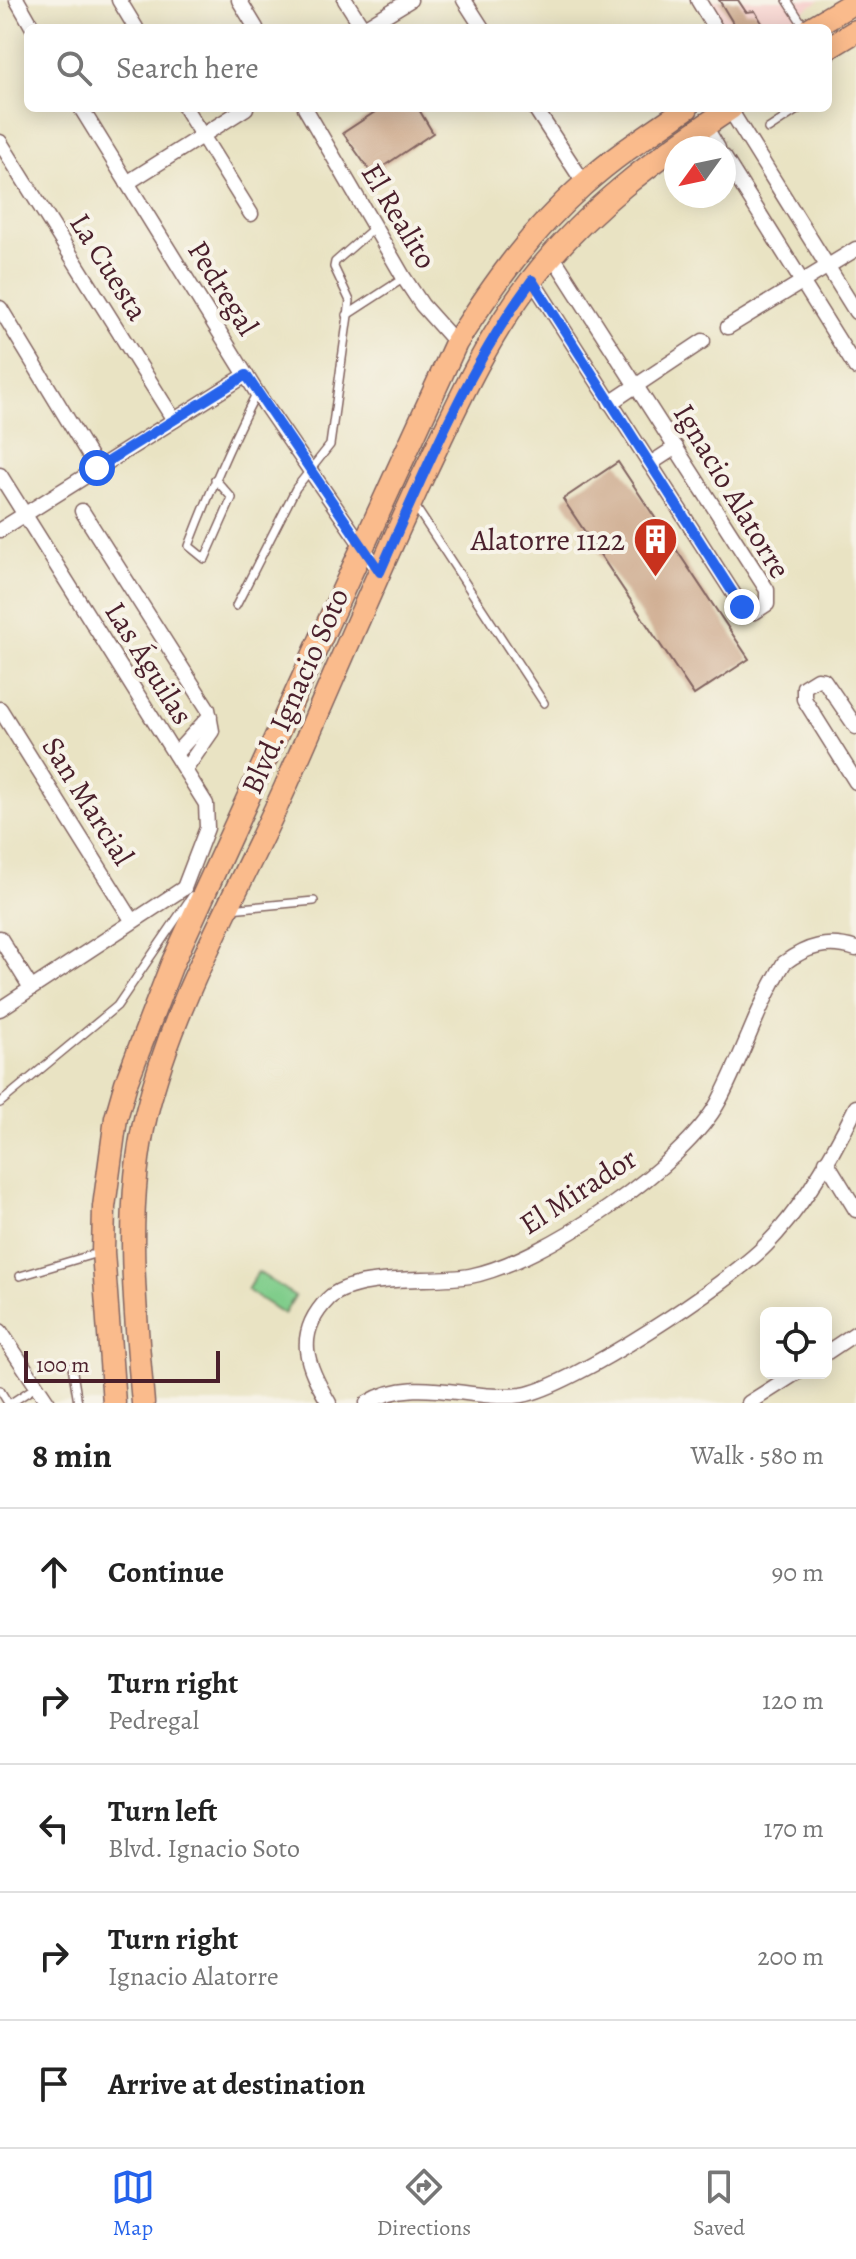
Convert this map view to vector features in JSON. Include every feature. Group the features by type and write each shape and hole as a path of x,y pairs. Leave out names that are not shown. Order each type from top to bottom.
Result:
{"main road":[{"path":"815,24 856,1"},
{"path":"832,46 853,37"},
{"name":"Blvd. Ignacio Soto","path":"114,1403 103,1252 107,1176 119,1106 172,964 194,893 365,550 407,448 456,343 515,257 584,183 682,112"},
{"name":"Blvd. Ignacio Soto","path":"143,1403 136,1326 136,1181 146,1117 177,1022 411,501 492,337 552,255 595,210 709,117"},
{"path":"532,280 529,273 536,252 581,201 584,183"},
{"path":"109,1330 136,1326"}],"street":[{"path":"17,0 31,24"},
{"path":"119,0 134,24"},
{"path":"239,0 254,24"},
{"path":"345,0 361,24"},
{"path":"371,24 410,0"},
{"path":"464,0 479,24"},
{"path":"698,0 713,24"},
{"name":"Pedregal","path":"83,112 257,393 380,572"},
{"path":"188,112 251,214"},
{"path":"127,183 239,112"},
{"name":"El Realito","path":"307,112 404,278 422,305 456,343"},
{"path":"538,112 584,183"},
{"path":"732,112 856,312"},
{"name":"La Cuesta","path":"0,142 174,420"},
{"path":"736,177 856,368"},
{"path":"755,209 780,193"},
{"path":"728,327 856,249"},
{"name":"Ignacio Alatorre","path":"532,280 742,607 748,611 761,609 767,604 767,590 552,255"},
{"path":"0,308 97,468"},
{"path":"610,403 703,341"},
{"path":"0,530 246,375"},
{"path":"650,464 676,447"},
{"name":"Las Águilas","path":"0,475 185,770 209,815 194,893"},
{"path":"82,511 210,716 212,731 185,770"},
{"path":"856,727 824,680 817,679 804,687 804,699 856,782"},
{"name":"San Marcial","path":"0,709 132,920"},
{"path":"175,754 210,716"},
{"path":"0,1009 132,920 194,893 228,909"},
{"path":"0,938 31,988"},
{"name":"El Mirador","path":"329,1403 306,1359 313,1319 329,1299 340,1290 360,1284 452,1278 488,1272 530,1254 604,1209 673,1157 718,1103 784,963 797,953 824,944 856,949"},
{"path":"367,1403 386,1393 422,1388 500,1399 551,1387 676,1313 764,1248 826,1161 856,1107"},
{"path":"848,1124 856,1138"},
{"path":"826,1161 856,1210"},
{"path":"0,1331 48,1403"},
{"path":"832,1349 856,1333"},
{"path":"749,1403 787,1379"}],"lane":[{"path":"787,0 805,24"},
{"path":"768,129 794,112"},
{"path":"236,606 309,469 330,445 350,301 334,267 335,262 375,227"},
{"path":"347,315 404,278"},
{"path":"215,479 232,498 205,559 189,546 215,479 257,393"},
{"path":"411,501 544,703"},
{"path":"0,1103 117,1006 194,893"},
{"path":"228,909 314,901"},
{"path":"20,1276 103,1252"},
{"path":"72,1366 78,1403"},
{"path":"0,1390 10,1403 37,1386"}],"shaded area":[{"path":"708,0 820,0 784,24 723,24"}],"green space":[{"path":"258,1272 295,1296 284,1314 247,1290"}],"building":[{"path":"719,0 738,0 746,12 755,11 763,24 734,24"},
{"path":"375,112 420,112 433,133 372,174 343,133"},
{"name":"Alatorre 1122","path":"618,462 749,659 694,695 563,499"}],"place":[{"name":"Alatorre 1122","path":"656,579"}],"route":[{"path":"97,468 246,375 380,572 461,395 492,337 532,280 742,607"}]}
